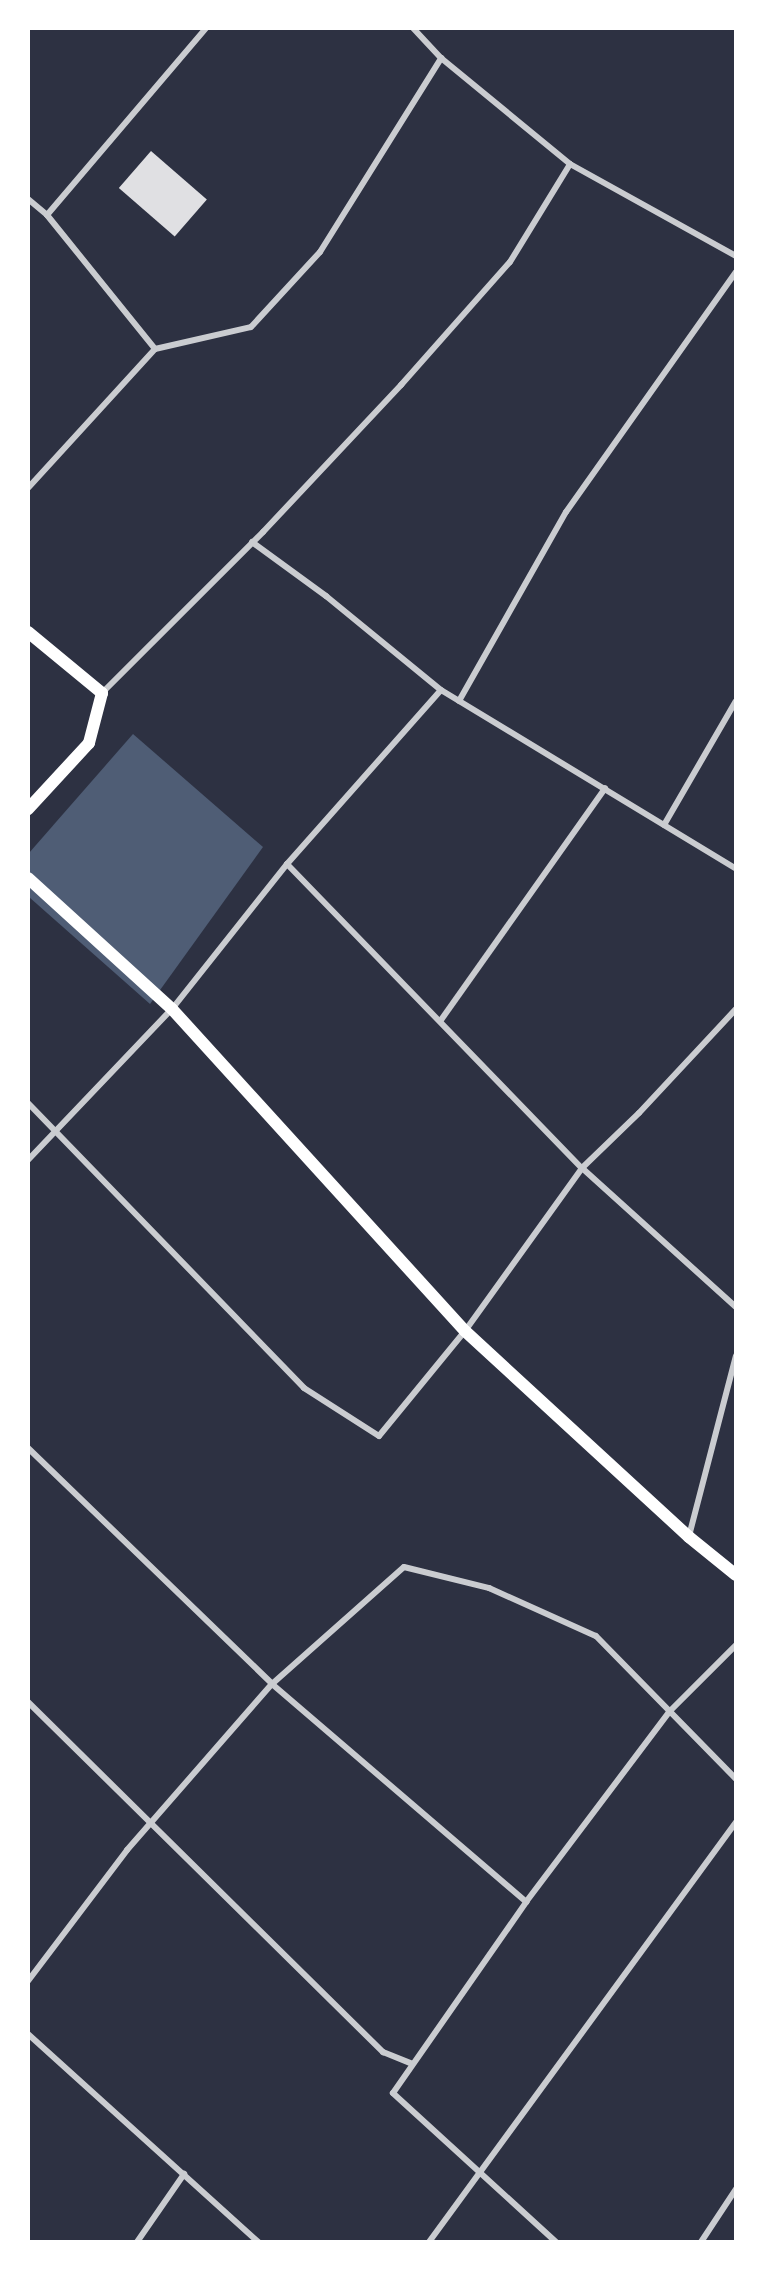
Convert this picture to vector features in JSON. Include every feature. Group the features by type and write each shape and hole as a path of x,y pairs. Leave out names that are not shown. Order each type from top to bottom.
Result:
{"main road":[{"path":"28,632 102,693 89,743 28,809"},
{"path":"28,878 172,1009 465,1331 689,1537 735,1575"}],"street":[{"path":"47,215 206,28"},
{"path":"413,28 441,58 570,164 735,256"},
{"path":"28,488 155,349 251,327 320,252 441,58"},
{"path":"102,693 252,542 401,385 510,262 570,164"},
{"path":"28,200 47,215 155,349"},
{"path":"459,701 566,512 735,272"},
{"path":"252,542 326,596 441,690 735,869"},
{"path":"28,1160 55,1129 172,1009 287,864 441,690"},
{"path":"664,825 735,701"},
{"path":"441,1020 604,788"},
{"path":"287,864 441,1020 582,1168 735,1308"},
{"path":"28,1103 304,1388 379,1436 465,1331 582,1168 639,1113 735,1009"},
{"path":"689,1537 735,1356"},
{"path":"28,1448 272,1684 526,1902"},
{"path":"28,1981 150,1824 272,1684 404,1567 489,1588 596,1636 735,1779"},
{"path":"556,2241 393,2093 526,1902 669,1712 735,1645"},
{"path":"28,1702 382,2052 412,2064"},
{"path":"429,2241 481,2174 735,1822"},
{"path":"28,2034 258,2241"},
{"path":"137,2241 184,2174"},
{"path":"701,2241 735,2189"}],"water":[{"path":"133,734 263,847 150,1004 29,897 29,853"}],"building":[{"path":"151,151 207,200 175,237 119,188"}]}
